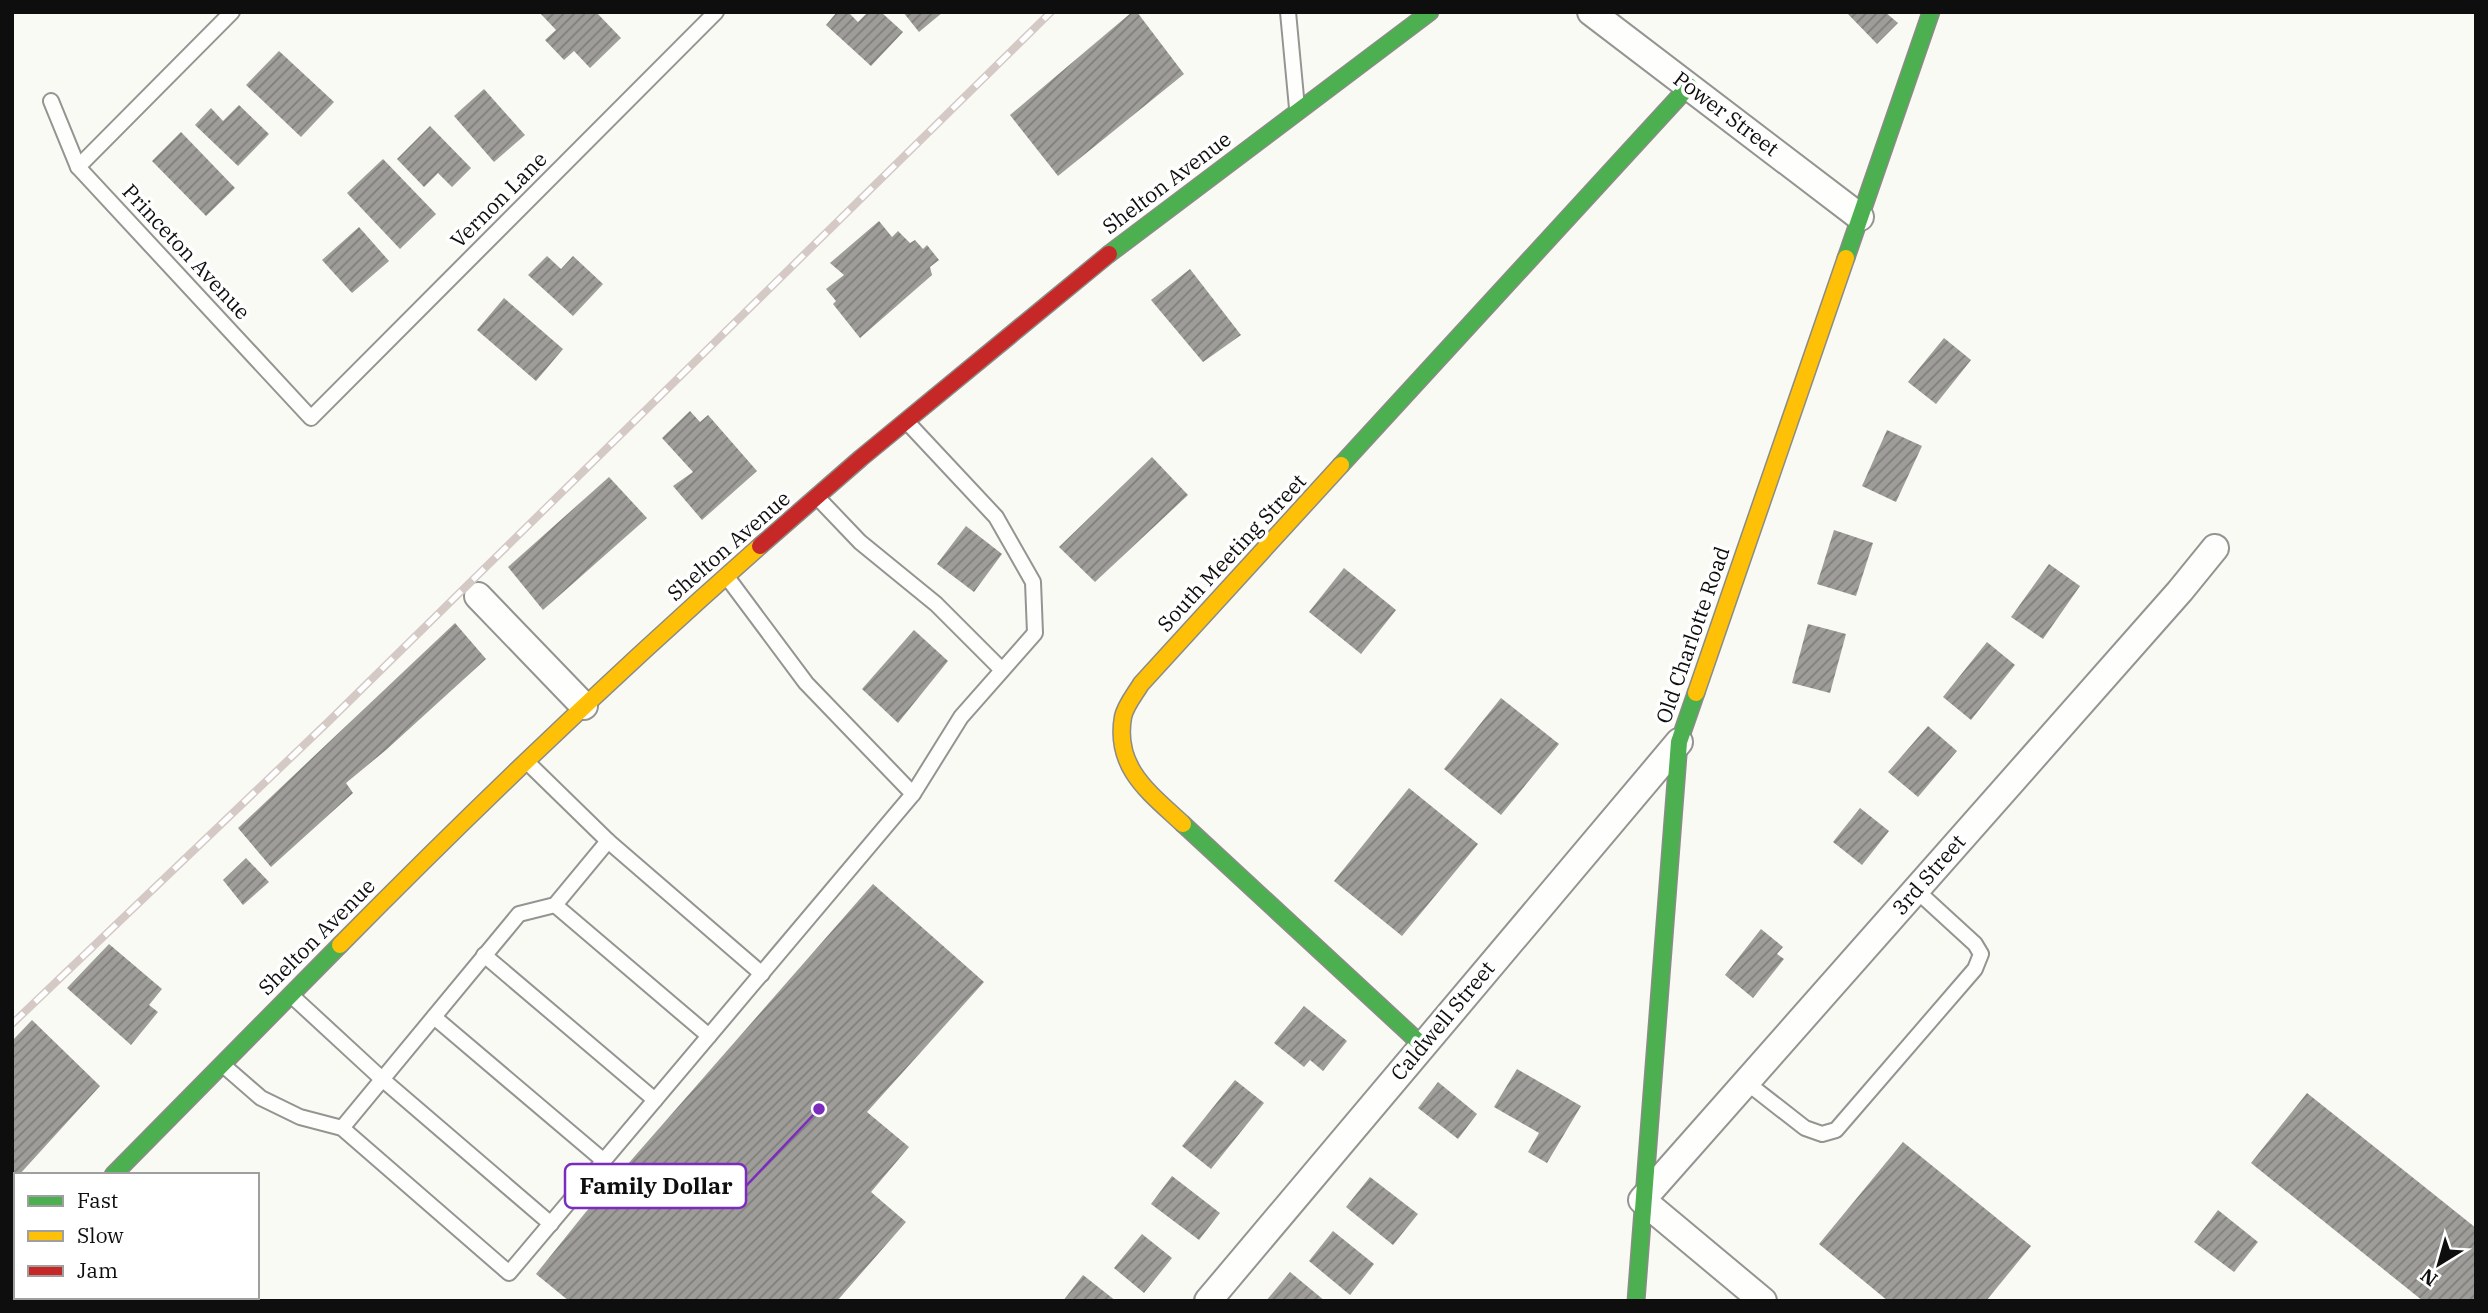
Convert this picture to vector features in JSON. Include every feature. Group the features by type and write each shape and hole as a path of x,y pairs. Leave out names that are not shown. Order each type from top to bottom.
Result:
{"street":[{"name":"Shelton Avenue","path":"115,1173 458,825 727,576 906,421 1115,249 1430,12"},
{"name":"Power Street","path":"1591,12 1860,217"},
{"name":"Old Charlotte Road","path":"1636,1301 1679,742 1931,12"},
{"name":"South Meeting Street","path":"1423,1046 1138,782 1122,750 1123,715 1141,684 1689,86"},
{"name":"3rd Street","path":"1642,1200 2215,548"},
{"path":"478,596 584,706"},
{"name":"Caldwell Street","path":"1208,1301 1679,742"},
{"path":"1642,1200 1763,1301"}],"lane":[{"path":"78,167 232,12"},
{"name":"Vernon Lane","path":"311,418 716,12"},
{"path":"1291,13 1297,112"},
{"name":"Princeton Avenue","path":"51,101 78,167 311,418"},
{"path":"222,1064 261,1098 300,1117 342,1128 509,1273 913,794 961,716 1035,633 1033,582 996,517 906,421"},
{"path":"817,497 860,542 936,604 1002,670"},
{"path":"727,576 806,683 913,794"},
{"path":"526,761 608,841 762,974"},
{"path":"342,1128 519,914 555,905 608,841"},
{"path":"1746,1082 1805,1128 1822,1134 1836,1130 1975,969 1981,954 1975,944 1916,890"},
{"path":"555,905 709,1036"},
{"path":"484,955 654,1100"},
{"path":"290,995 382,1079 551,1224"},
{"path":"433,1017 604,1161"}],"building":[{"path":"539,12 596,12 621,38 590,68 574,51 564,60 545,40 556,30"},
{"path":"837,12 848,12 858,22 868,12 881,12 903,32 871,66 826,25"},
{"path":"903,12 943,12 919,32"},
{"path":"1132,12 1137,12 1184,74 1058,176 1010,115"},
{"path":"1846,12 1885,12 1898,23 1877,44"},
{"path":"279,51 334,102 301,137 246,85"},
{"path":"484,89 525,135 494,162 454,116"},
{"path":"239,105 269,134 238,166 195,125 211,108 223,121"},
{"path":"430,126 471,168 452,187 438,173 424,187 397,159"},
{"path":"181,132 235,188 206,216 152,161"},
{"path":"383,159 436,214 400,249 347,193"},
{"path":"879,221 892,237 898,231 910,243 915,240 923,249 927,245 939,260 930,267 932,275 860,338 833,304 836,301 826,289 844,275 830,263"},
{"path":"359,227 389,261 352,293 322,260"},
{"path":"547,256 561,269 573,256 603,284 573,316 528,275"},
{"path":"1190,269 1241,335 1203,362 1151,300"},
{"path":"504,298 563,349 536,381 477,330"},
{"path":"1944,338 1971,360 1936,404 1908,382"},
{"path":"690,411 700,422 708,415 757,471 702,520 673,486 693,472 662,438"},
{"path":"1887,430 1922,446 1896,502 1862,486"},
{"path":"1152,457 1188,495 1095,582 1059,547"},
{"path":"609,477 647,518 543,610 508,567"},
{"path":"966,526 1002,554 974,592 937,564"},
{"path":"1834,530 1873,543 1856,596 1817,584"},
{"path":"2049,564 2080,586 2043,639 2011,617"},
{"path":"1344,568 1396,610 1361,654 1309,612"},
{"path":"455,623 486,659 346,783 353,793 271,867 238,828"},
{"path":"1808,624 1846,634 1830,693 1792,683"},
{"path":"914,630 948,661 898,723 862,689"},
{"path":"1987,642 2015,665 1971,720 1943,697"},
{"path":"1501,698 1559,744 1501,815 1444,769"},
{"path":"1928,726 1957,751 1918,797 1888,772"},
{"path":"1409,788 1478,844 1402,936 1334,881"},
{"path":"1860,808 1889,831 1862,865 1833,842"},
{"path":"246,858 269,882 243,905 223,880"},
{"path":"873,884 984,982 867,1112 909,1147 871,1192 906,1222 837,1301 569,1301 536,1274 585,1213"},
{"path":"1761,929 1783,947 1777,954 1784,959 1753,998 1725,975"},
{"path":"109,944 162,989 149,1005 158,1012 131,1045 67,988"},
{"path":"1304,1006 1347,1041 1323,1071 1310,1060 1304,1067 1274,1043"},
{"path":"32,1020 100,1086 21,1173 14,1173 12,1182 12,1041"},
{"path":"1517,1069 1581,1106 1547,1163 1528,1152 1539,1133 1494,1107"},
{"path":"1235,1080 1264,1103 1211,1169 1182,1146"},
{"path":"1438,1082 1477,1114 1458,1139 1418,1108"},
{"path":"2307,1093 2476,1228 2476,1301 2423,1301 2251,1163"},
{"path":"1903,1142 2031,1246 1986,1301 1888,1301 1819,1244"},
{"path":"1172,1176 1220,1213 1199,1240 1151,1204"},
{"path":"1370,1177 1418,1214 1393,1245 1346,1207"},
{"path":"2218,1210 2258,1242 2234,1272 2194,1242"},
{"path":"1333,1231 1374,1264 1350,1295 1309,1261"},
{"path":"1142,1234 1172,1258 1144,1293 1114,1268"},
{"path":"1290,1272 1325,1301 1266,1301"},
{"path":"1083,1275 1116,1301 1063,1301"},
{"path":"170,1299 237,1299 235,1301 169,1301"}],"railway":[{"path":"12,1024 327,723 1051,12"}],"traffic: fast":[{"path":"1109,254 1430,12"},
{"path":"1846,258 1931,12"},
{"path":"1341,465 1689,86"},
{"path":"1636,1301 1679,742 1696,693"},
{"path":"1183,824 1423,1046"},
{"path":"115,1173 340,945"}],"traffic: slow":[{"path":"1696,693 1846,258"},
{"path":"1183,824 1147,790 1129,765 1122,735 1126,709 1141,684 1341,465"},
{"path":"340,945 547,742 760,546"}],"traffic: jam":[{"path":"760,546 861,458 1109,254"}],"place":[{"name":"Family Dollar","path":"819,1109"}]}
